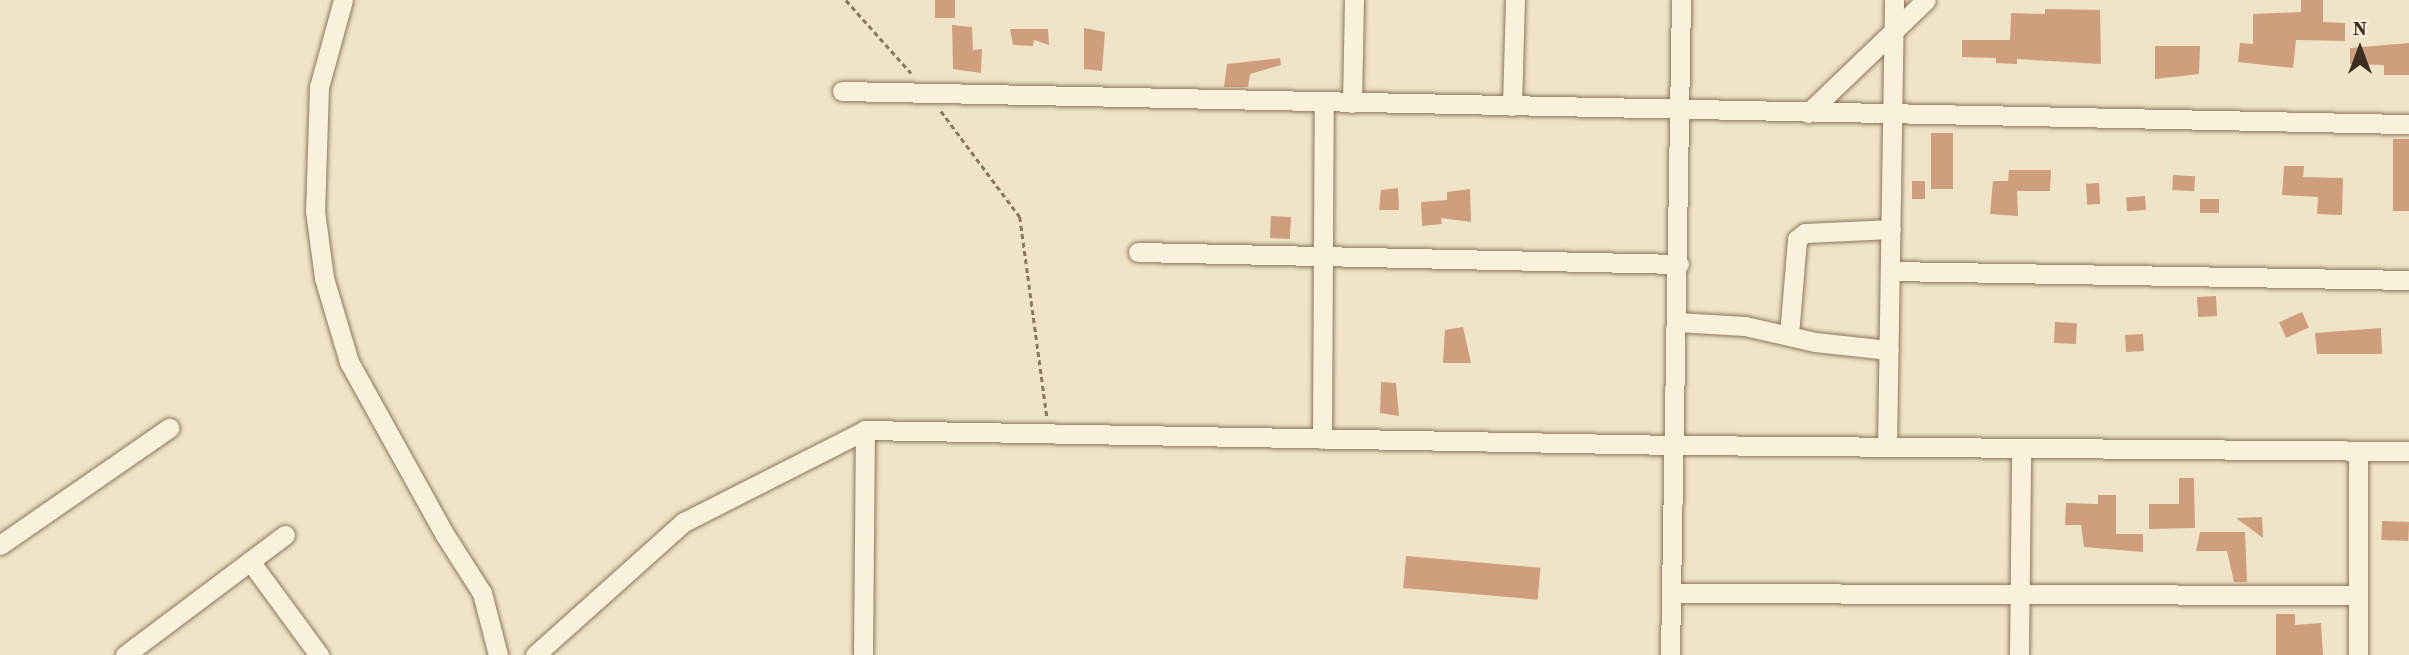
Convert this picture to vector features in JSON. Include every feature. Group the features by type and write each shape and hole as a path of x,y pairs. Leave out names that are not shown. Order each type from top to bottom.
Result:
{"street":[{"path":"342,0 319,88 315,211 324,278 349,362 445,536 482,593 498,655"},
{"path":"1352,103 1354,0"},
{"path":"1512,106 1515,0"},
{"path":"1670,655 1682,110 1681,0"},
{"path":"1888,447 1894,0"},
{"path":"1808,113 1893,28 1926,0"},
{"path":"842,91 2409,124"},
{"path":"1322,439 1324,102"},
{"path":"1789,335 1797,239 1805,233 1891,229"},
{"path":"1138,252 1679,264"},
{"path":"1890,271 2409,280"},
{"path":"1677,323 1745,326 1889,350"},
{"path":"0,545 169,428"},
{"path":"863,655 865,430"},
{"path":"535,655 684,522 865,430 1675,445 2409,451"},
{"path":"2018,655 2021,448"},
{"path":"2358,451 2358,655"},
{"path":"134,652 285,535"},
{"path":"250,561 319,655"},
{"path":"1671,593 2358,595"}],"path":[{"path":"846,0 927,93 1020,217 1039,375 1051,433"}],"building":[{"path":"935,0 955,0 955,18 935,18"},
{"path":"2301,0 2323,0 2323,22 2345,23 2345,41 2296,40 2293,68 2238,62 2240,43 2253,44 2253,14 2301,12"},
{"path":"2045,9 2100,10 2101,64 2017,59 2017,64 1996,63 1996,58 1962,57 1962,40 2010,40 2011,13 2045,14"},
{"path":"952,25 972,27 973,50 982,49 981,73 953,69"},
{"path":"1084,28 1105,32 1102,71 1084,69"},
{"path":"1010,29 1048,29 1049,45 1034,40 1033,46 1013,45"},
{"path":"2409,43 2409,75 2384,75 2384,65 2350,64 2350,48"},
{"path":"2155,46 2200,46 2199,74 2155,79"},
{"path":"1280,58 1281,65 1250,74 1248,87 1224,87 1227,64"},
{"path":"1931,133 1953,133 1953,189 1931,189"},
{"path":"2393,139 2409,139 2409,211 2393,211"},
{"path":"2284,166 2304,166 2303,177 2343,178 2342,215 2317,214 2318,197 2282,195"},
{"path":"2009,170 2051,170 2050,191 2017,191 2018,216 1990,214 1993,181 2008,181"},
{"path":"2173,175 2195,176 2194,191 2172,190"},
{"path":"1912,181 1925,181 1925,199 1912,199"},
{"path":"2099,183 2100,204 2087,205 2086,184"},
{"path":"1398,188 1399,210 1379,210 1381,190"},
{"path":"1470,189 1471,222 1441,218 1442,224 1422,226 1421,202 1447,200 1447,192"},
{"path":"2145,196 2146,210 2127,211 2126,197"},
{"path":"2200,199 2219,199 2219,213 2200,213"},
{"path":"1271,216 1291,217 1290,239 1270,238"},
{"path":"2216,296 2217,316 2198,317 2197,297"},
{"path":"2302,312 2309,328 2286,338 2279,322"},
{"path":"2055,322 2077,323 2076,344 2054,343"},
{"path":"1463,327 1471,363 1443,363 1445,330"},
{"path":"2381,328 2382,354 2317,354 2315,333"},
{"path":"2143,334 2144,351 2126,352 2125,335"},
{"path":"1381,382 1396,383 1399,416 1380,413"},
{"path":"2179,478 2194,478 2195,528 2149,529 2149,504 2179,504"},
{"path":"2098,495 2116,495 2116,534 2143,534 2143,552 2084,547 2081,525 2065,525 2066,503 2098,504"},
{"path":"2262,517 2263,538 2236,518"},
{"path":"2382,521 2409,522 2408,541 2381,540"},
{"path":"2200,532 2245,532 2247,582 2234,582 2227,551 2196,551"},
{"path":"1406,556 1540,568 1538,600 1403,588"},
{"path":"2276,614 2295,614 2295,625 2321,623 2323,655 2276,655"}]}
